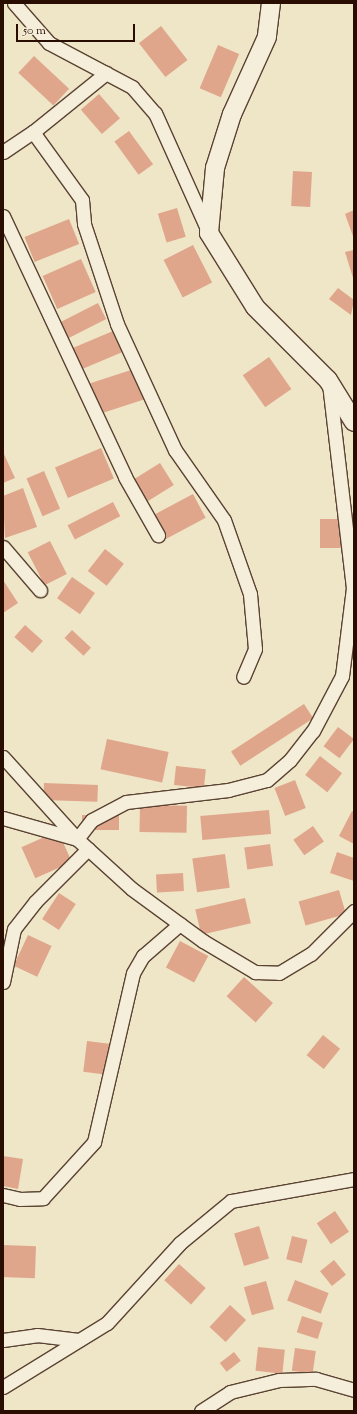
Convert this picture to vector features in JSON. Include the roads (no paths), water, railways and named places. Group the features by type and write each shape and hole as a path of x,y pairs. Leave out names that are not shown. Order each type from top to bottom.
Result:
{"main road":[{"path":"271,3 267,37 232,114 215,168 209,233 255,307 328,380 354,422"}],"street":[{"path":"14,3 49,43 132,87 155,113 209,233"},
{"path":"3,152 33,132 106,73"},
{"path":"33,132 82,200 84,224 116,324 174,450 224,520 250,594 255,649 243,677"},
{"path":"3,216 125,477 158,535"},
{"path":"77,839 92,820 126,802 228,790 267,780 295,754 332,698 342,676 353,588 328,380"},
{"path":"3,547 40,590"},
{"path":"3,757 77,839 132,889 180,924 254,972 279,973 311,954 354,911"},
{"path":"3,818 77,839"},
{"path":"3,982 14,929 35,902 88,849"},
{"path":"3,1195 20,1199 43,1198 94,1142 106,1102 122,1016 134,973 143,956 180,924"},
{"path":"3,1387 107,1323 180,1243 231,1201 354,1179"},
{"path":"3,1340 36,1335 79,1340"},
{"path":"201,1411 230,1392 279,1380 316,1379 354,1390"}]}
